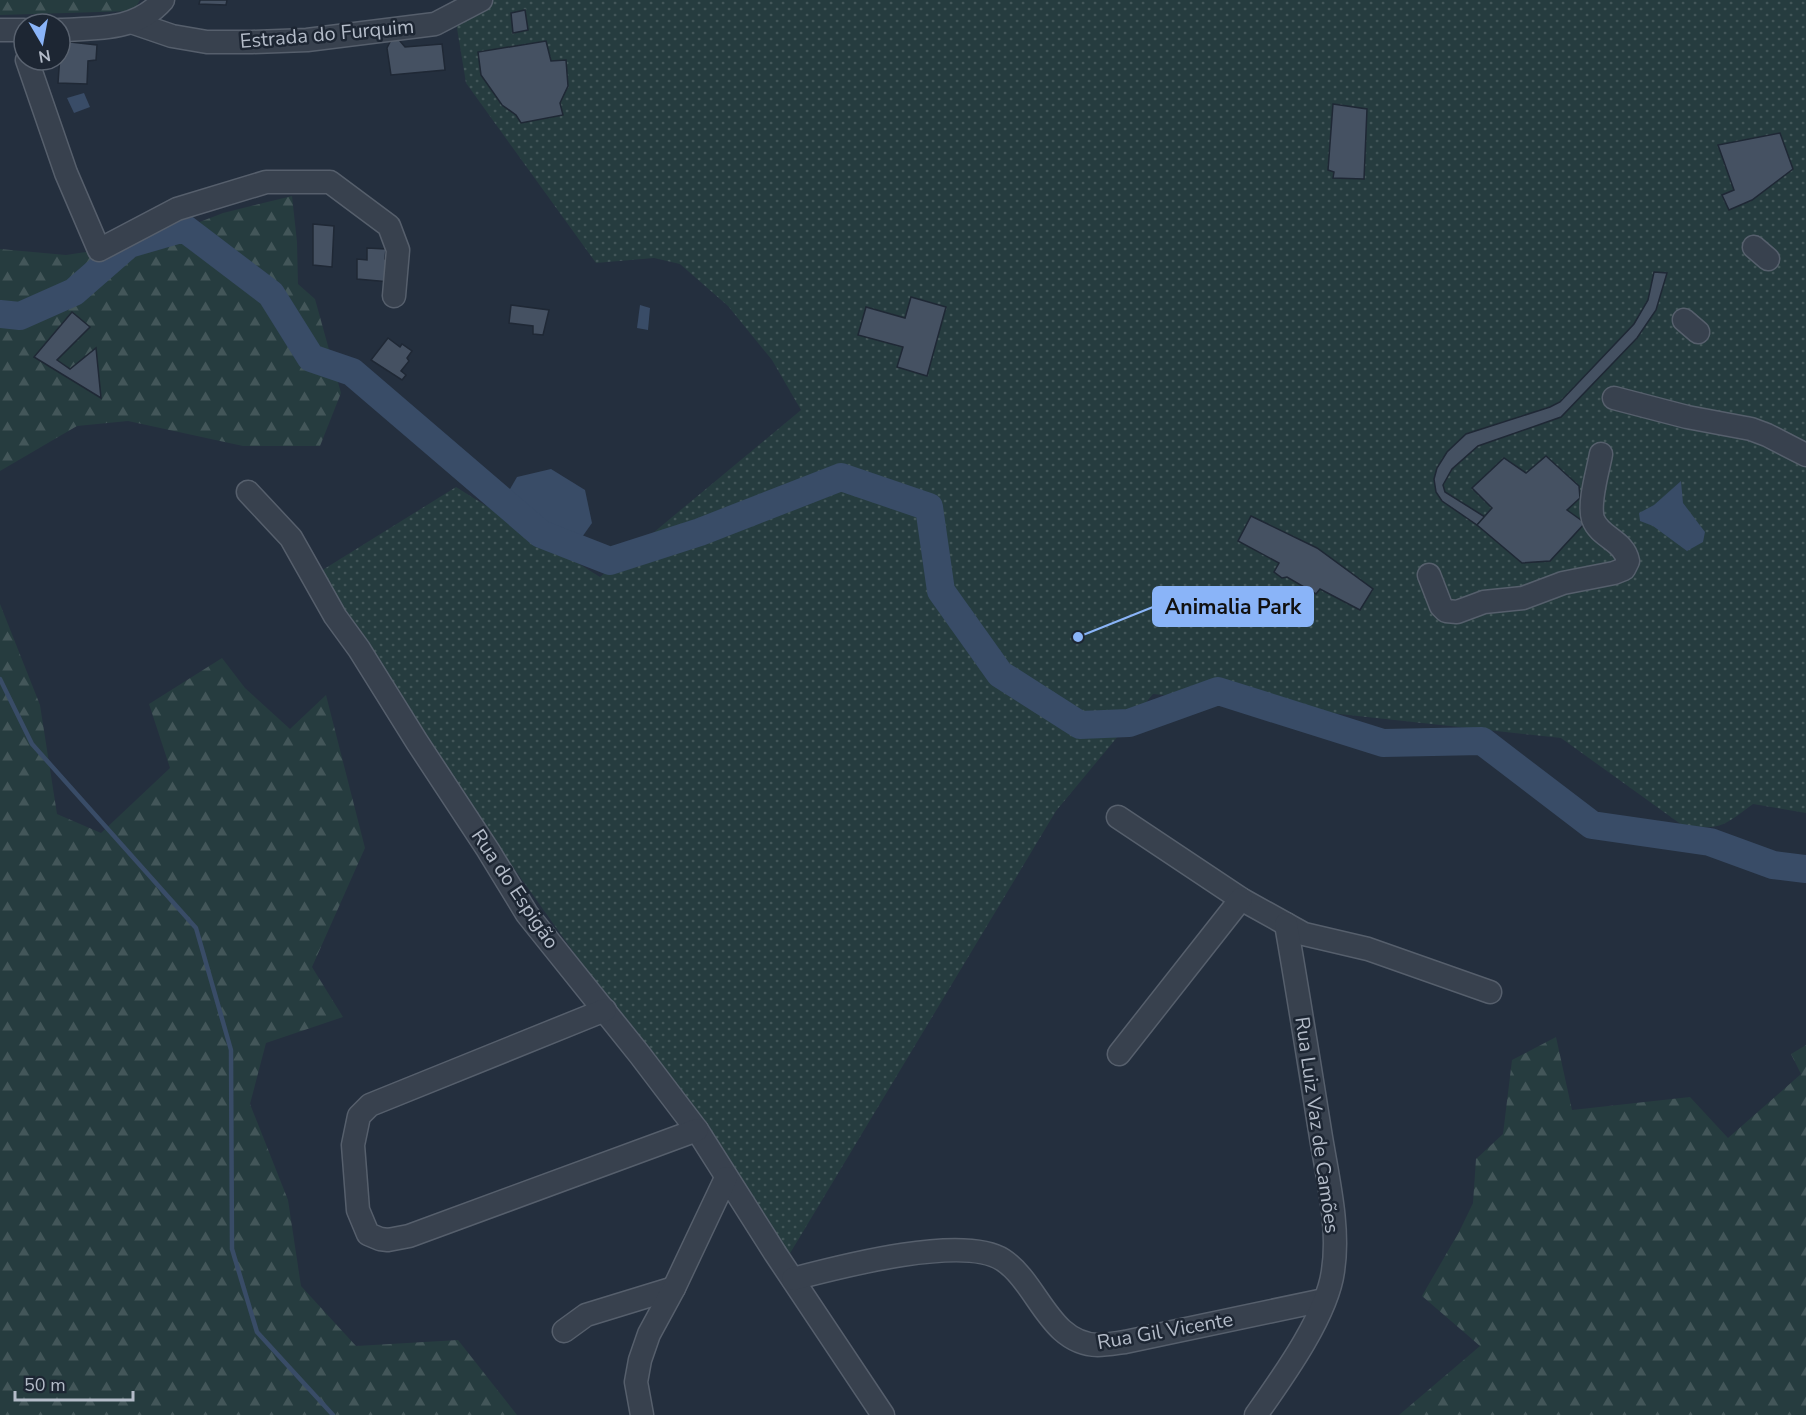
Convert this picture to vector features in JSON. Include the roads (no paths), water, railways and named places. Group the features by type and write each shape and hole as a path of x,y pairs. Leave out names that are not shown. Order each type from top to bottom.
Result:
{"street":[{"name":"Estrada do Furquim","path":"72,29 134,23 158,7 163,0"},
{"name":"Estrada do Furquim","path":"134,23 172,36 207,42 307,40 435,24 481,0"},
{"path":"31,72 66,173 99,250 177,209 266,182 330,182 388,226 398,250 394,296"},
{"path":"1614,398 1687,417 1751,429 1806,455"},
{"path":"1429,575 1441,606 1446,611 1457,612 1495,600 1509,601 1523,598 1563,583 1624,569 1628,561 1626,552 1597,527 1593,518 1592,505 1600,454"},
{"name":"Rua do Espigão","path":"248,492 291,538 335,616 359,649 527,914 605,1010 697,1130 726,1178 883,1415"},
{"path":"1118,817 1241,899 1286,924 1314,937 1368,949 1490,992"},
{"path":"1119,1054 1241,899"},
{"name":"Rua Luiz Vaz de Camões","path":"1256,1415 1295,1358 1324,1300 1333,1273 1335,1246 1286,924"},
{"path":"605,1010 370,1105 359,1116 353,1145 358,1210 368,1234 388,1240 409,1236 697,1130"},
{"path":"642,1415 636,1382 639,1360 726,1178"},
{"name":"Rua Gil Vicente","path":"793,1279 862,1263 920,1253 974,1250 1002,1259 1025,1280 1046,1311 1068,1335 1086,1343 1100,1345 1125,1342 1324,1300"},
{"path":"564,1331 586,1315 674,1288"}],"water":[{"path":"84,93 90,107 74,113 67,98"},
{"path":"640,305 650,308 648,330 637,328"},
{"path":"551,469 585,490 592,523 575,547 541,534 503,501 517,477"},
{"path":"1681,481 1683,503 1705,532 1703,542 1687,551 1653,526 1640,521 1639,513 1654,505"}],"waterway":[{"path":"0,314 20,316 74,292 129,244 184,228 271,294 311,358 352,372 541,534 610,561 700,532 841,477 929,507 941,591 1000,674 1080,725 1129,723 1218,691 1383,743 1482,741 1592,825 1710,842 1773,865 1806,869"},
{"path":"0,679 32,744 196,928 231,1050 232,1249 257,1332 333,1415"}],"place":[{"name":"Animalia Park","path":"1078,637"}]}
